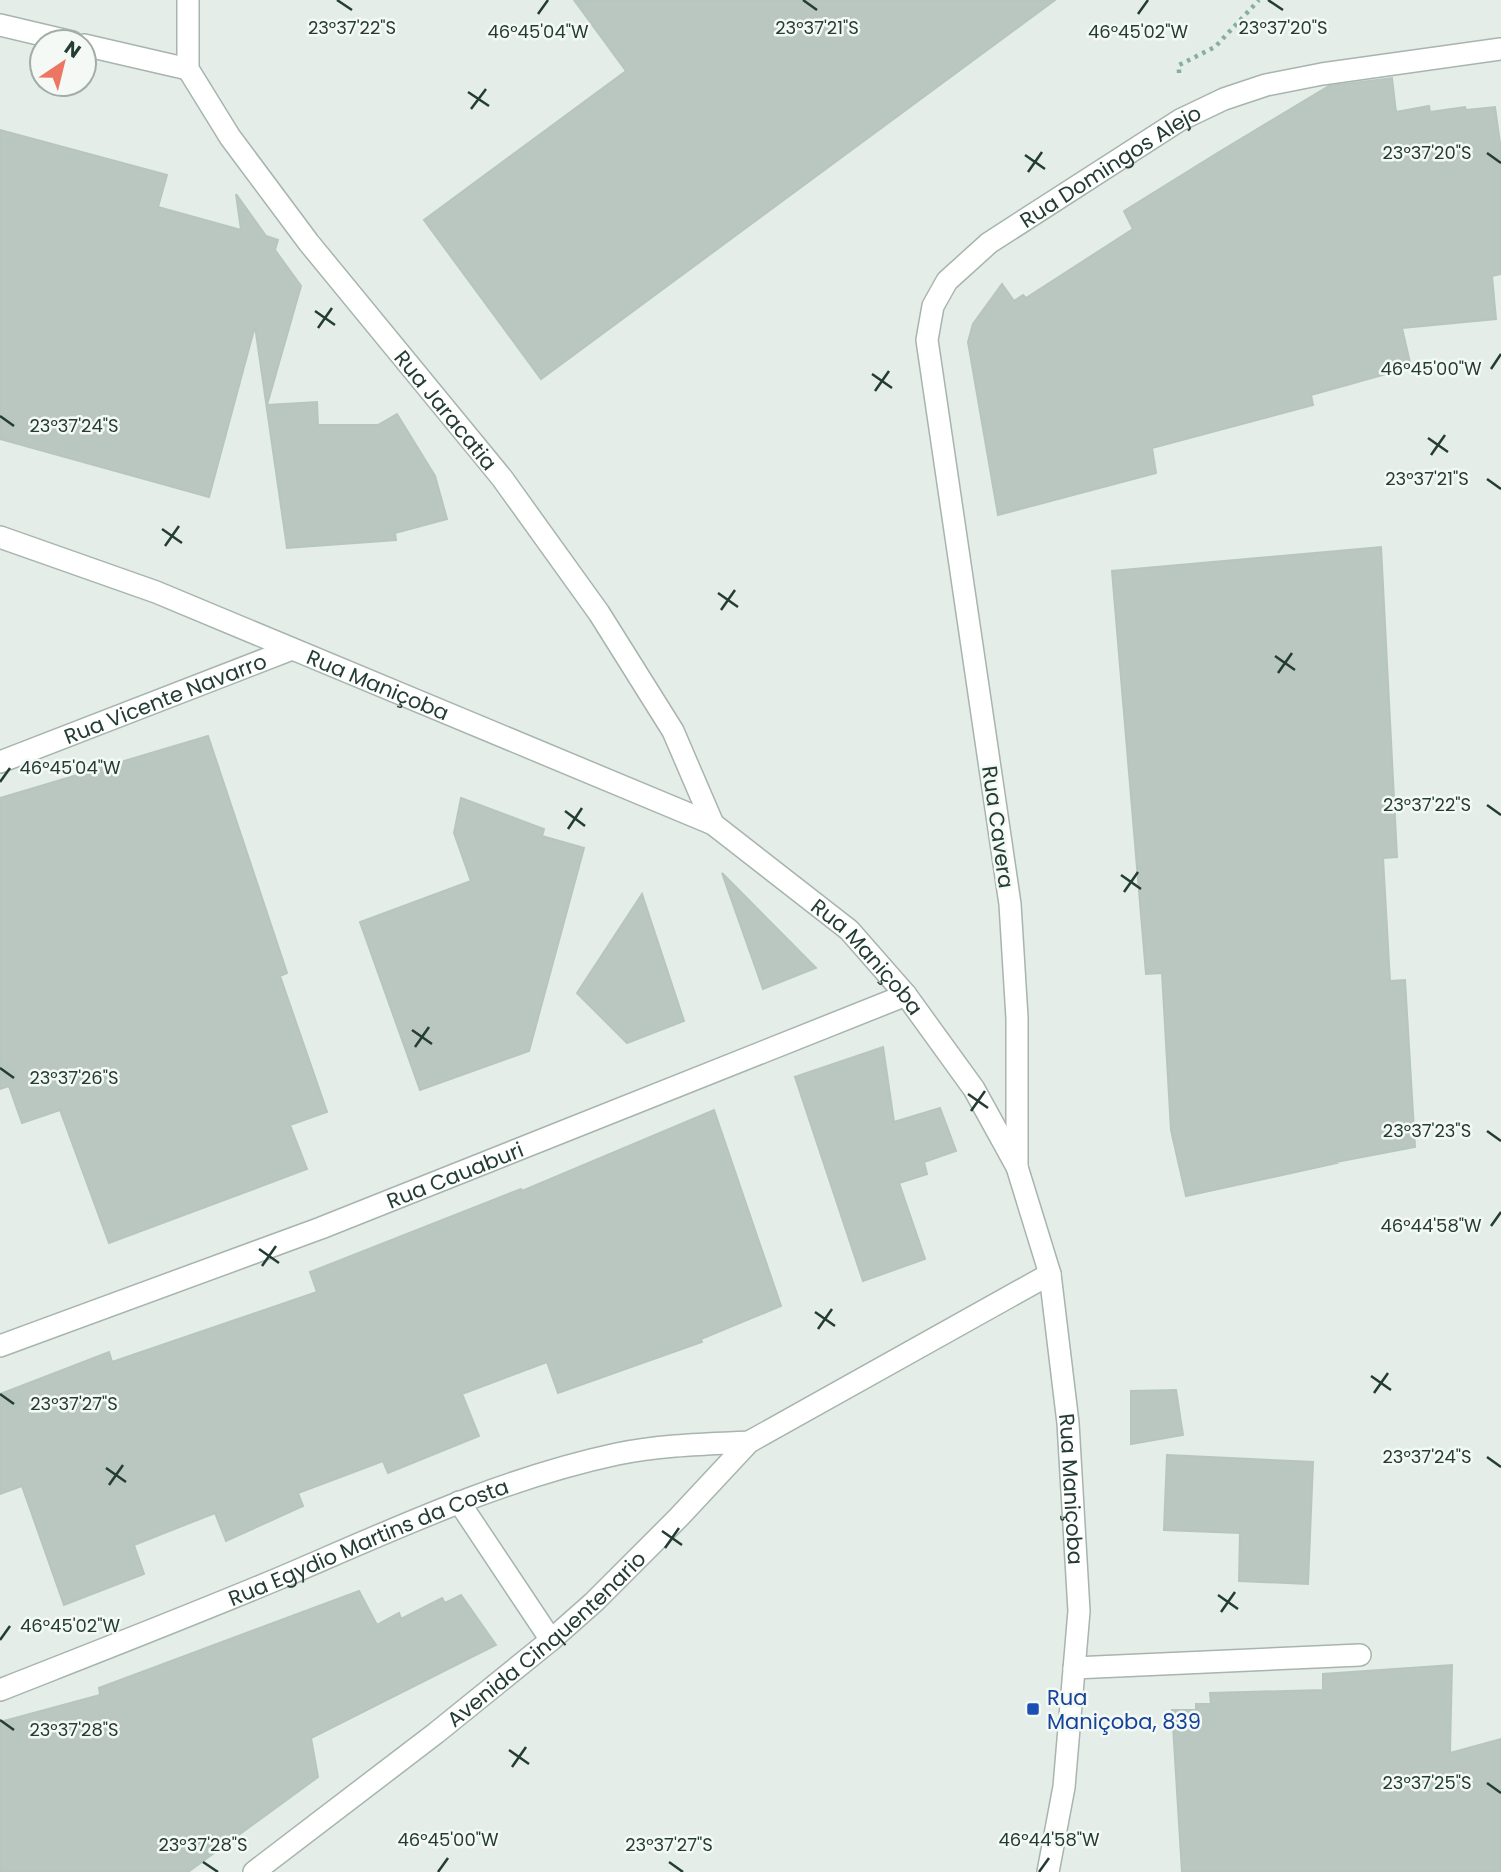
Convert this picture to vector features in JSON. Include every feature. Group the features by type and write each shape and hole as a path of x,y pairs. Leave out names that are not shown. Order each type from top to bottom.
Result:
{"street":[{"path":"98,48 188,69 188,0"},
{"path":"0,25 28,32"},
{"name":"Rua Domingos Alejo","path":"948,489 927,340 933,306 947,281 989,243 1180,120 1224,99 1266,85 1322,74 1501,49"},
{"name":"Rua Jaracatia","path":"188,69 230,137 309,243 502,478 600,613 673,731 713,824"},
{"name":"Rua Cavera","path":"948,489 1010,904 1017,1018 1017,1167"},
{"name":"Rua Maniçoba","path":"0,537 156,592 713,824 849,930 906,995 974,1089 1017,1167 1050,1273 1069,1436 1079,1611 1064,1787 1048,1872"},
{"name":"Rua Vicente Navarro","path":"0,762 292,649"},
{"name":"Rua Cauaburi","path":"0,1346 321,1228 906,995"},
{"name":"Avenida Cinquentenario","path":"254,1872 415,1750 551,1640 594,1602 679,1517 749,1442 1050,1273"},
{"name":"Rua Egydio Martins da Costa","path":"0,1690 188,1616 459,1502 528,1478 618,1454 692,1444 749,1442"},
{"path":"459,1502 551,1640"},
{"path":"1074,1668 1360,1655"}],"path":[{"path":"1180,120 1179,65 1215,47 1259,0"}],"building":[{"path":"574,0 1055,0 541,379 424,220 626,71"},
{"path":"1392,78 1396,112 1429,106 1430,112 1465,107 1466,110 1495,107 1501,150 1501,274 1492,276 1496,319 1402,328 1411,367 1311,395 1313,405 1152,448 1156,473 998,515 968,342 973,324 1002,284 1014,301 1023,295 1026,298 1133,229 1124,211 1219,152 1329,86"},
{"path":"0,130 167,175 158,207 241,230 236,194 266,236 278,240 275,250 301,286 267,405 317,402 318,425 378,425 397,414 435,476 447,519 395,533 396,540 287,548 255,326 209,497 0,439"},
{"path":"1381,547 1397,857 1383,858 1390,981 1405,980 1415,1147 1186,1196 1171,1130 1162,973 1146,974 1112,571"},
{"path":"208,736 287,973 280,976 327,1112 290,1125 307,1169 109,1243 60,1110 22,1123 9,1086 0,1089 0,798"},
{"path":"461,798 544,829 542,836 584,848 529,1051 420,1090 360,922 471,881 454,833"},
{"path":"722,873 816,968 763,989"},
{"path":"642,894 684,1021 627,1043 577,993"},
{"path":"883,1047 894,1122 940,1108 956,1151 924,1162 927,1174 899,1183 925,1259 863,1281 795,1077"},
{"path":"714,1110 781,1306 701,1339 702,1342 558,1393 547,1362 462,1394 479,1436 388,1473 383,1461 298,1493 303,1506 226,1541 215,1513 134,1545 144,1574 64,1605 22,1486 0,1494 0,1394 109,1352 112,1362 317,1292 310,1272 521,1189 522,1191"},
{"path":"1176,1390 1183,1435 1131,1444 1131,1391"},
{"path":"1167,1455 1313,1462 1308,1584 1239,1581 1240,1533 1164,1530"},
{"path":"359,1591 377,1625 399,1613 401,1619 442,1598 445,1603 461,1595 496,1645 311,1738 318,1777 188,1872 0,1872 0,1722 100,1695 99,1688"},
{"path":"1452,1665 1450,1753 1501,1739 1501,1872 1182,1872 1172,1710 1196,1710 1196,1704 1211,1704 1210,1693 1323,1690 1323,1674"}],"place":[{"name":"Rua Maniçoba, 839","path":"1033,1709"}]}
